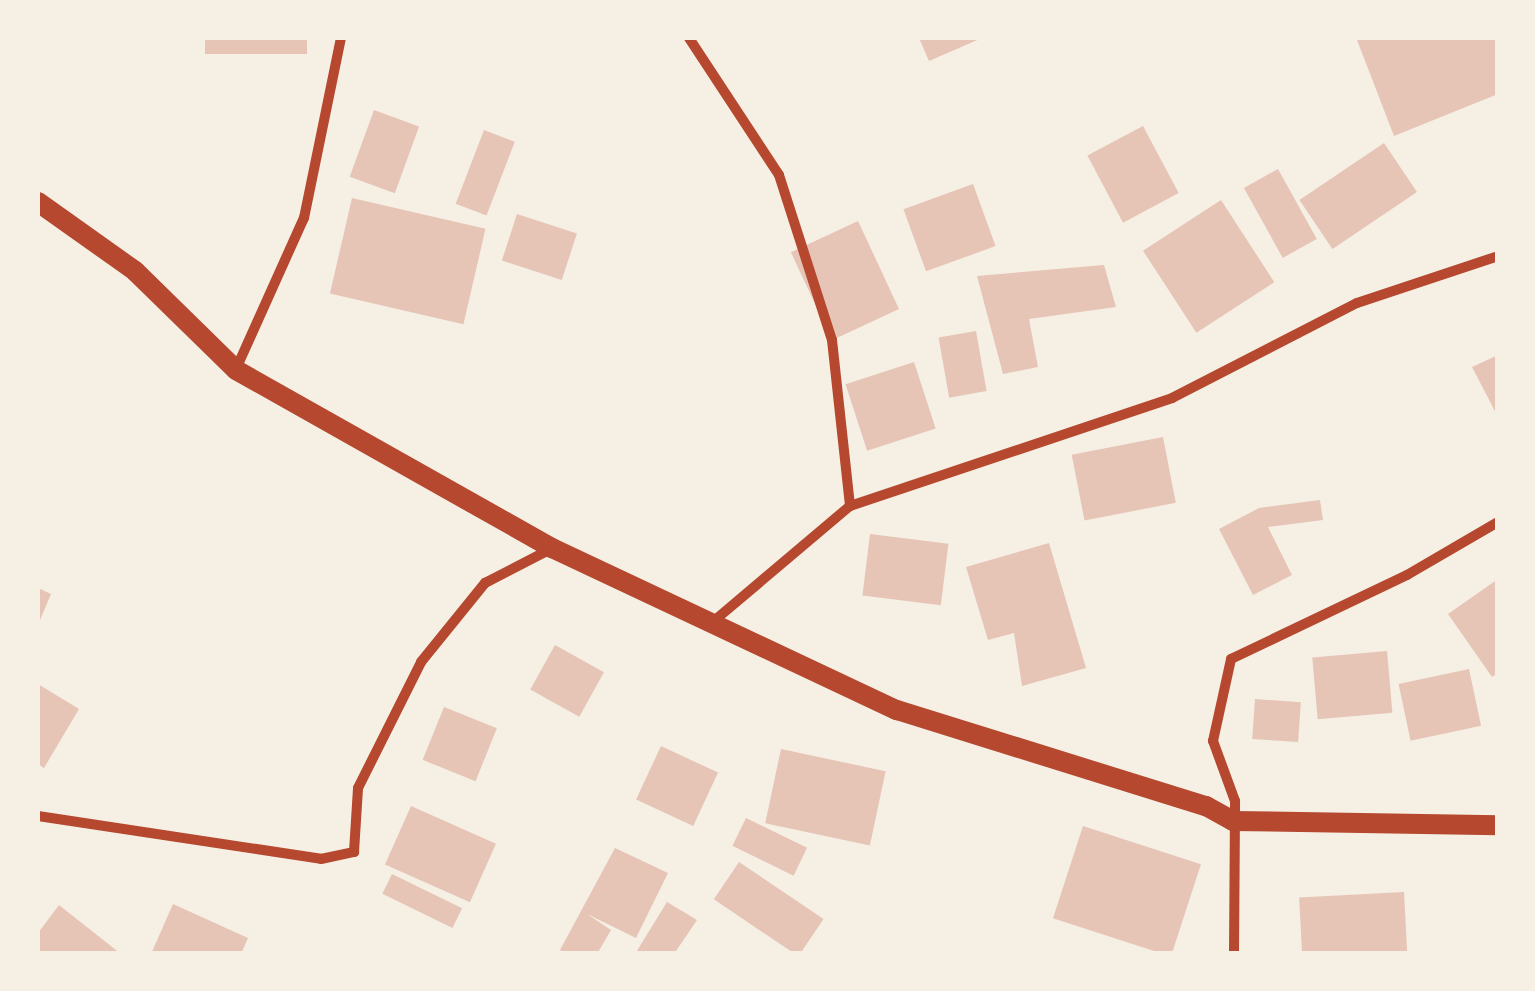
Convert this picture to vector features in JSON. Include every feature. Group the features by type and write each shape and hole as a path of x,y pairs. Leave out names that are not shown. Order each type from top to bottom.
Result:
{"main road":[{"path":"38,202 135,271 236,370 552,548 715,620 897,710 1206,806 1233,821 1498,825"}],"street":[{"path":"236,370 304,218 342,38"},
{"path":"689,38 779,175 832,340 850,506"},
{"path":"715,620 850,506 1172,398 1357,303 1498,256"},
{"path":"1234,954 1235,801 1214,741 1231,659 1406,575 1498,522"},
{"path":"38,816 321,859 354,852 358,788 421,662 485,583 552,548"}],"building":[{"path":"205,38 307,38 307,54 205,54"},
{"path":"919,38 982,38 929,61"},
{"path":"1498,38 1498,94 1394,136 1357,40"},
{"path":"374,110 419,126 395,193 350,177"},
{"path":"1143,126 1179,193 1123,223 1087,156"},
{"path":"484,130 515,142 486,216 456,204"},
{"path":"1384,143 1417,192 1332,249 1299,200"},
{"path":"1278,169 1317,239 1283,258 1244,188"},
{"path":"973,184 996,246 926,271 903,209"},
{"path":"352,198 485,229 463,324 330,293"},
{"path":"1221,200 1274,282 1196,333 1143,251"},
{"path":"517,214 577,233 562,280 502,261"},
{"path":"858,221 899,309 832,340 791,252"},
{"path":"1104,265 1116,307 1029,319 1038,367 1003,374 977,276"},
{"path":"976,331 987,391 949,398 939,338"},
{"path":"1498,355 1498,417 1472,367"},
{"path":"914,362 936,429 867,451 846,384"},
{"path":"1163,437 1176,503 1084,521 1072,455"},
{"path":"1320,500 1323,520 1268,527 1292,575 1253,595 1219,529 1259,508"},
{"path":"870,534 948,544 941,605 862,596"},
{"path":"1049,543 1086,668 1022,686 1014,633 988,640 966,567"},
{"path":"1498,579 1498,673 1492,677 1448,614"},
{"path":"38,588 51,594 38,625"},
{"path":"555,645 604,672 579,717 530,690"},
{"path":"1387,651 1392,713 1318,719 1312,658"},
{"path":"1469,669 1481,726 1411,741 1399,684"},
{"path":"38,684 79,709 44,768 38,764"},
{"path":"1255,699 1301,702 1298,742 1252,739"},
{"path":"444,707 497,728 475,781 423,760"},
{"path":"661,746 718,773 693,826 636,799"},
{"path":"781,749 886,771 870,846 765,823"},
{"path":"411,806 496,844 470,902 385,864"},
{"path":"746,818 807,848 794,876 732,846"},
{"path":"1083,826 1201,864 1172,954 1053,918"},
{"path":"615,848 668,873 636,938 587,914 611,930 597,954 566,954 560,950"},
{"path":"739,862 824,919 800,954 795,954 714,899"},
{"path":"392,874 462,908 452,928 382,894"},
{"path":"1404,892 1407,954 1302,954 1299,897"},
{"path":"667,902 697,920 674,954 635,954"},
{"path":"173,904 248,938 241,954 151,954"},
{"path":"59,905 121,954 38,954 38,933"}]}
